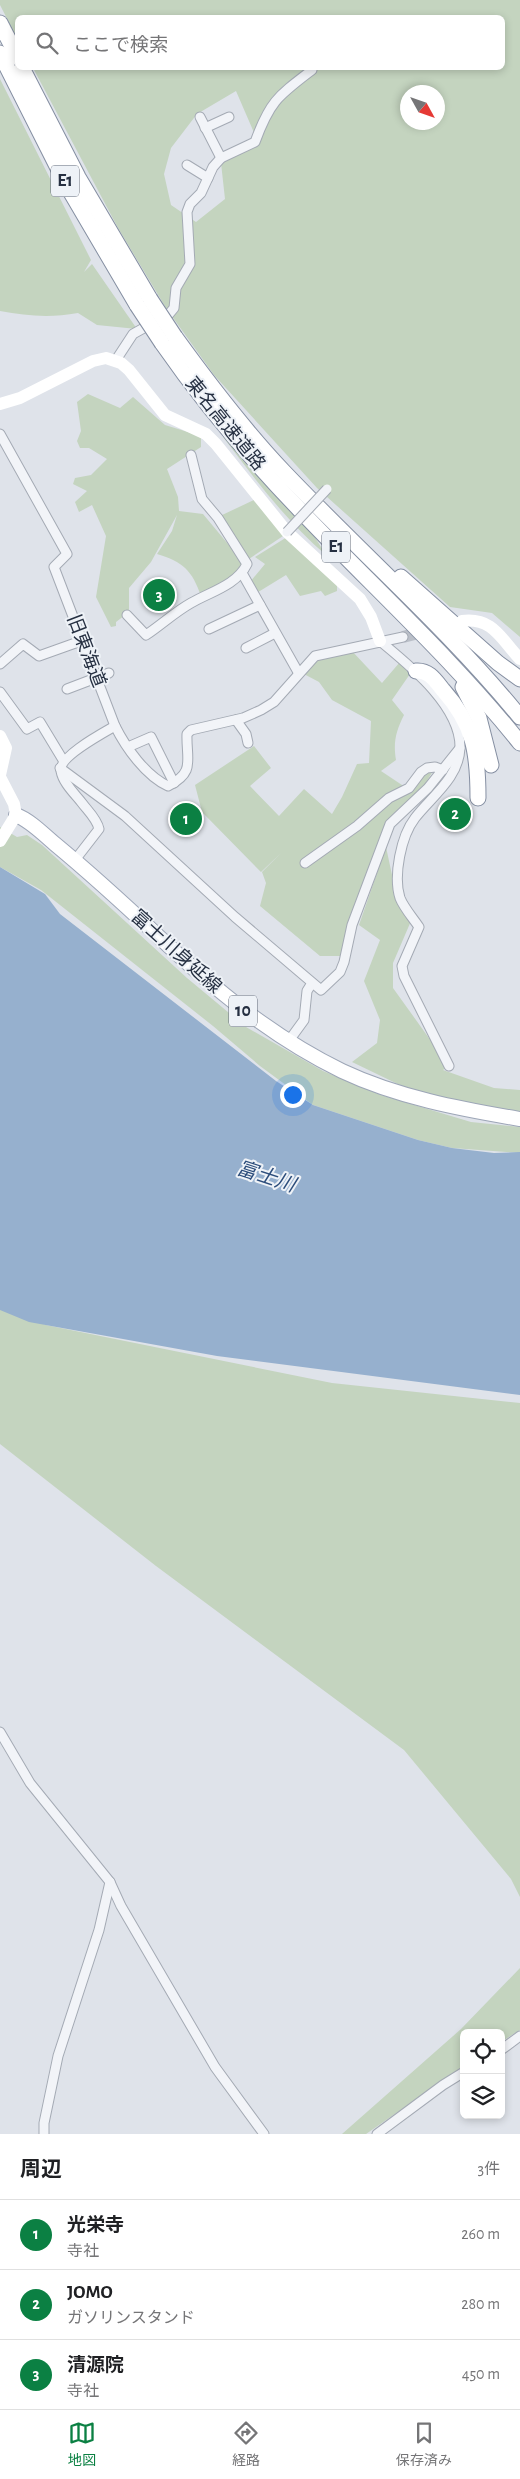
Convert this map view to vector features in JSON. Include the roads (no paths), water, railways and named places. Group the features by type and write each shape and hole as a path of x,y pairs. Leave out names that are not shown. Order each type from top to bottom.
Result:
{"highway":[{"path":"0,23 15,52"},
{"name":"東名高速道路","path":"0,53 71,192 168,340 198,394 264,472 457,670 520,743"},
{"name":"東名高速道路","path":"23,70 143,302"},
{"name":"東名高速道路","path":"168,340 253,437 468,659 520,717"},
{"path":"318,506 455,622 498,663 520,679"},
{"path":"407,619 465,689 479,718 491,765"},
{"path":"416,671 422,671 432,676 458,706 466,720 477,751 478,798"}],"main road":[{"name":"富士川身延線","path":"16,815 31,823 75,860 185,962 248,1015 288,1042 344,1072 384,1086 458,1109 520,1120"}],"street":[{"path":"116,360 133,334 169,314 174,308 176,288 190,264 187,212 190,204 201,193 221,158 255,142 269,107 280,94 312,70"},
{"path":"200,117 221,158"},
{"path":"205,128 228,117"},
{"path":"187,165 208,178"},
{"path":"0,404 20,398 93,361 106,358 116,360 129,370 165,416 206,434 216,444 288,532 360,600 371,617 380,641 416,671 447,710 457,733 460,748 458,762 451,776 406,831 402,842 399,864 400,897 419,927 402,966 404,976 449,1066"},
{"name":"旧東海道","path":"0,434 67,554 54,566 95,678 115,726 128,747 159,782 168,786 174,783"},
{"path":"127,614 146,635 192,602 204,598 242,573 247,564 218,518 202,499 191,455"},
{"path":"288,532 327,489"},
{"path":"242,573 298,672"},
{"path":"209,630 260,605"},
{"path":"462,621 477,619 488,624 520,659"},
{"path":"246,648 275,634"},
{"path":"128,747 151,737 174,783 181,780 188,768 187,734 191,730 236,720 261,710 274,702 298,672 315,656 403,637"},
{"path":"0,664 22,644 39,656 81,641"},
{"path":"67,689 109,673"},
{"path":"0,692 27,729 40,722 62,764 125,816 189,872 235,917 321,990 340,972 352,925 390,824 443,770 460,748"},
{"path":"236,720 246,734 248,744"},
{"path":"62,764 115,726"},
{"path":"0,736 6,748 0,776 14,804 16,815 2,838"},
{"path":"62,764 63,778 98,824 99,829 75,860"},
{"path":"305,863 357,826 389,798 408,788 420,772 427,768 435,767 443,770"},
{"path":"288,1042 304,1020 308,987 312,983"},
{"path":"0,1732 30,1783 110,1882 121,1906 215,2067 264,2134"},
{"path":"44,2134 44,2123 58,2056 99,1930 110,1882"},
{"path":"505,2047 520,2036"},
{"path":"377,2134 443,2084 460,2074"}],"water":[{"name":"富士川","path":"0,867 45,894 60,914 276,1081 313,1105 418,1140 452,1148 494,1153 520,1152 520,1395 217,1356 29,1322 0,1310"}],"tunnel":[{"path":"403,637 447,625"}],"place":[{"name":"清源院","path":"159,595"},
{"name":"JOMO","path":"455,814"},
{"name":"光栄寺","path":"186,819"}]}
